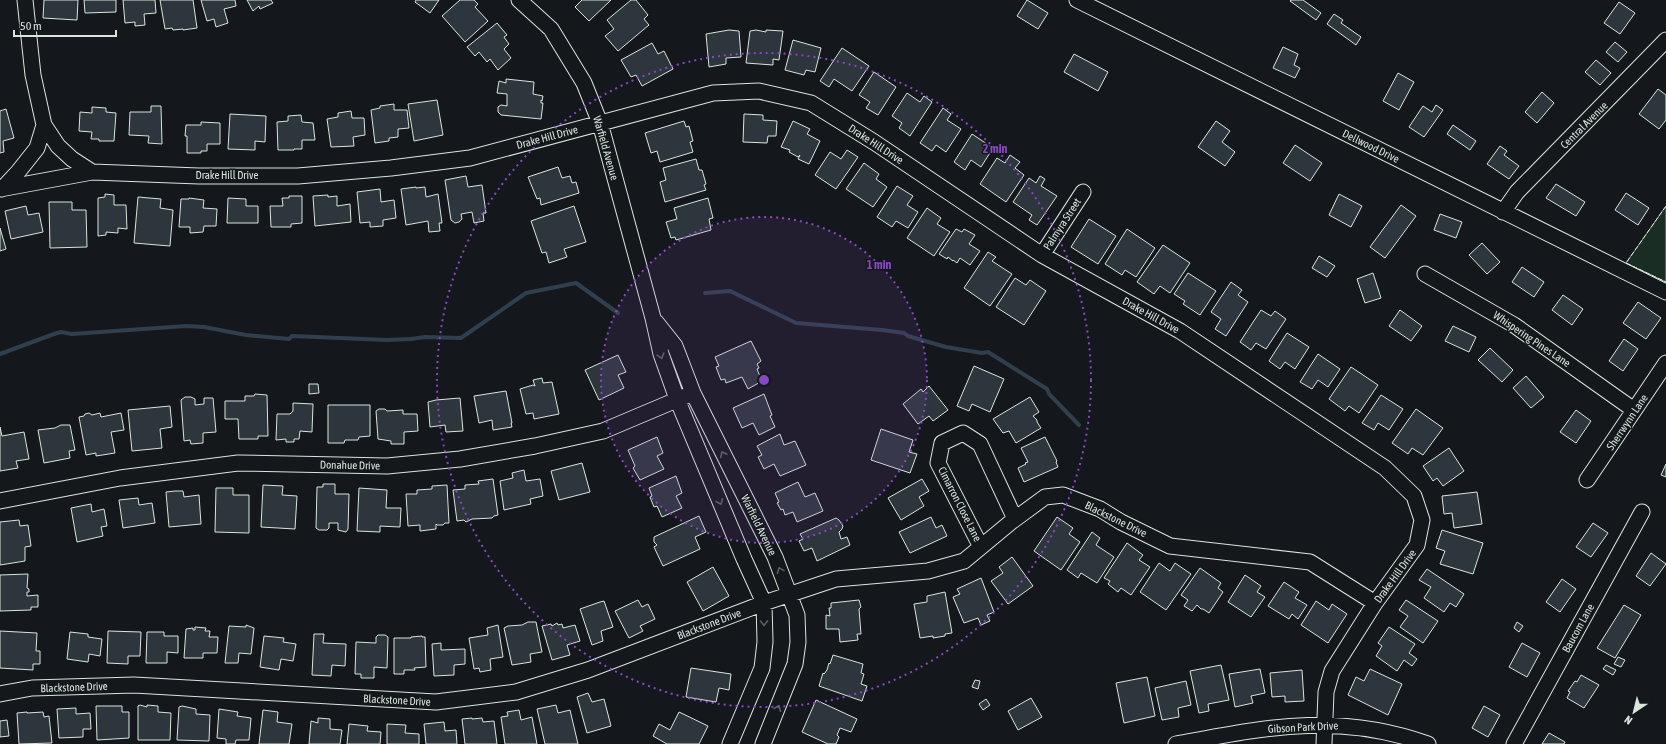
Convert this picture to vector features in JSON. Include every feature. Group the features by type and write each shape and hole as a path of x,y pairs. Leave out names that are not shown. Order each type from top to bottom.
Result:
{"street":[{"path":"25,0 33,75 44,125 58,146 92,172"},
{"name":"Warfield Avenue","path":"518,0 551,30 584,83 600,123 653,318 660,354 677,399 764,603 765,642 762,668 730,744"},
{"name":"Dellwood Drive","path":"1076,0 1666,292"},
{"name":"Central Avenue","path":"1503,212 1517,192 1666,40"},
{"name":"Drake Hill Drive","path":"1,189 92,172 199,176 298,176 391,168 470,158 713,93 759,91 811,103 874,142 1042,255 1180,331 1385,468 1414,496 1422,520 1418,545 1375,603 1332,671 1326,692 1324,744"},
{"path":"1,189 18,172 37,148 44,125"},
{"name":"Palmyra Street","path":"1042,255 1083,192"},
{"name":"Whispering Pines Lane","path":"1425,274 1514,325 1634,410"},
{"name":"Warfield Avenue","path":"653,318 675,346 693,393 775,557 797,615 798,642 795,664 763,744"},
{"name":"Sherrwynn Lane","path":"1587,480 1666,363"},
{"name":"Donahue Drive","path":"0,501 120,478 238,463 387,466 460,459 535,446 603,430 693,393"},
{"name":"Cimarron Close Lane","path":"981,547 938,463 942,443 963,433 980,444 1015,519"},
{"name":"Blackstone Drive","path":"0,694 32,688 134,685 436,702 516,692 588,670 764,603 836,579 928,571 964,561 1015,519 1045,497 1064,496 1100,509 1121,522 1170,546 1310,562 1375,603"},
{"name":"Baucom Lane","path":"1514,744 1642,512"},
{"name":"Gibson Park Drive","path":"1176,744 1278,727 1325,724 1364,727 1394,733 1428,744"}],"green space":[{"path":"1666,206 1666,282 1626,263"}],"building":[{"path":"44,0 78,0 77,20 43,18"},
{"path":"84,0 116,0 116,12 85,13"},
{"path":"123,0 155,0 156,13 144,14 145,25 135,26 135,22 125,23"},
{"path":"160,0 193,0 197,28 183,30 173,30 172,28 165,29"},
{"path":"201,0 235,0 236,6 224,9 228,23 216,27 214,19 207,21"},
{"path":"247,0 271,0 273,3 260,9 259,6 253,11"},
{"path":"416,0 439,0 430,13 415,2"},
{"path":"460,0 474,0 478,4 475,7 488,21 465,42 442,16"},
{"path":"582,0 611,0 589,21 575,7"},
{"path":"631,0 636,0 648,15 644,19 649,25 618,51 605,36 614,29 607,20"},
{"path":"1027,0 1048,13 1038,29 1017,16"},
{"path":"1303,0 1321,13 1316,20 1290,1"},
{"path":"1619,2 1635,13 1620,34 1604,23"},
{"path":"1334,14 1343,20 1341,23 1361,37 1356,45 1327,24"},
{"path":"497,23 507,35 504,37 509,44 504,49 511,58 498,70 490,59 487,62 479,52 475,56 467,47"},
{"path":"729,30 739,31 741,57 726,58 726,64 709,67 706,34"},
{"path":"756,30 766,32 766,30 783,31 779,60 773,59 773,65 746,63 750,31"},
{"path":"793,40 821,48 815,72 806,70 804,75 785,70"},
{"path":"1615,42 1627,52 1618,62 1606,52"},
{"path":"652,43 658,54 664,51 673,69 642,86 636,75 631,77 621,60"},
{"path":"1283,47 1298,54 1294,65 1300,68 1295,78 1273,68"},
{"path":"842,48 869,66 852,91 834,79 829,87 820,81"},
{"path":"1074,54 1108,72 1098,91 1064,72"},
{"path":"1596,60 1611,73 1600,85 1585,72"},
{"path":"874,72 896,87 878,115 866,108 870,102 859,95"},
{"path":"1398,73 1414,82 1399,110 1383,101"},
{"path":"506,79 534,82 533,94 543,96 542,101 541,100 541,103 543,103 541,119 501,115 498,112 498,107 501,105 507,106 507,94 497,93 499,81 506,83"},
{"path":"1658,89 1666,95 1666,120 1659,129 1639,114"},
{"path":"1542,92 1554,103 1537,123 1525,112"},
{"path":"907,93 920,102 924,96 932,102 910,136 899,128 902,123 892,116"},
{"path":"437,100 443,135 414,141 408,104"},
{"path":"394,104 394,110 407,110 409,128 398,129 398,137 389,138 389,141 375,143 371,110 380,108 380,106"},
{"path":"1436,105 1443,110 1424,137 1409,127 1423,106 1432,112"},
{"path":"151,106 161,106 162,144 148,143 149,136 129,135 130,112 151,112"},
{"path":"92,107 106,108 106,112 116,113 114,141 99,141 99,139 91,139 92,132 79,131 80,112 92,113"},
{"path":"943,108 951,114 947,120 961,129 946,152 936,145 932,151 920,143"},
{"path":"6,109 14,138 3,141 4,152 0,153 0,111"},
{"path":"351,111 352,118 364,118 365,135 353,137 354,146 331,147 327,119 338,117 338,113"},
{"path":"230,114 266,116 265,142 255,141 255,150 228,149"},
{"path":"744,114 763,115 763,120 777,121 776,136 768,136 767,143 743,142"},
{"path":"301,115 302,122 313,123 315,140 302,140 302,149 278,150 277,122 288,121 288,116"},
{"path":"684,121 686,127 689,126 693,141 690,142 693,152 660,162 657,151 651,153 645,133"},
{"path":"793,121 810,129 807,134 820,141 809,164 798,159 800,155 798,157 789,152 790,150 781,147"},
{"path":"1216,121 1230,131 1222,142 1235,152 1225,166 1198,147"},
{"path":"201,122 220,123 220,144 207,144 207,151 201,151 201,153 187,153 187,136 185,136 186,125 201,125"},
{"path":"1453,125 1476,141 1470,150 1447,134"},
{"path":"972,134 993,148 981,167 971,160 965,170 954,162"},
{"path":"1295,145 1322,163 1310,181 1283,163"},
{"path":"1500,146 1507,151 1504,155 1519,166 1509,179 1487,164"},
{"path":"847,150 858,157 836,189 815,175 830,152 841,159"},
{"path":"1010,155 1020,162 1015,168 1024,175 1006,202 980,184 997,158 1005,163"},
{"path":"696,159 699,170 702,170 706,190 665,202 660,182 666,180 663,168"},
{"path":"864,163 879,174 876,179 887,187 873,207 846,189"},
{"path":"558,167 562,178 570,176 572,183 576,182 579,193 541,205 540,198 537,199 528,177"},
{"path":"466,176 468,187 482,185 486,213 483,213 484,221 474,223 472,212 461,214 462,219 459,222 455,223 451,220 445,180"},
{"path":"1040,176 1045,179 1041,186 1057,196 1037,225 1029,220 1032,215 1013,202 1029,178 1036,183"},
{"path":"1556,184 1585,202 1576,216 1546,198"},
{"path":"897,186 913,196 907,205 918,212 908,228 896,221 892,227 877,217"},
{"path":"425,187 426,197 438,194 442,223 439,223 440,231 429,232 428,221 406,225 401,189"},
{"path":"380,189 381,202 394,200 396,218 383,220 383,226 370,227 370,222 360,223 357,192"},
{"path":"1626,193 1649,208 1638,225 1615,210"},
{"path":"105,194 114,195 114,205 126,205 127,229 118,228 118,233 106,232 106,235 98,236 98,198 105,197"},
{"path":"1339,194 1362,206 1351,227 1329,215"},
{"path":"328,195 328,197 337,196 337,206 350,204 351,222 315,226 313,196"},
{"path":"289,196 302,196 302,223 291,224 291,227 271,227 270,206 283,206 282,198 289,198"},
{"path":"138,197 161,199 160,208 173,210 170,246 134,243"},
{"path":"189,198 204,200 203,208 217,209 216,226 204,226 203,232 190,233 190,227 179,227 181,199"},
{"path":"228,198 246,199 246,206 258,206 258,223 227,223"},
{"path":"708,198 713,218 709,219 711,230 676,240 675,237 671,238 666,222 677,219 674,208"},
{"path":"49,202 72,202 72,210 86,210 87,247 50,248"},
{"path":"1401,205 1416,216 1385,258 1370,247"},
{"path":"26,206 28,215 39,213 43,232 11,239 5,211"},
{"path":"574,206 586,242 564,249 567,257 549,263 546,252 542,253 531,221"},
{"path":"927,208 941,218 937,224 950,232 934,256 907,238"},
{"path":"1440,214 1462,222 1456,238 1434,230"},
{"path":"1089,219 1116,236 1098,264 1071,247"},
{"path":"0,228 6,249 0,251"},
{"path":"956,229 962,232 964,229 975,235 969,244 980,251 970,265 960,258 957,263 948,257 947,259 939,254"},
{"path":"1127,229 1155,248 1136,277 1125,270 1122,275 1105,264"},
{"path":"1482,243 1500,262 1487,274 1469,255"},
{"path":"1163,245 1190,263 1170,293 1160,286 1154,294 1137,282"},
{"path":"988,252 996,257 992,261 1012,274 990,306 964,288"},
{"path":"1319,256 1335,266 1327,277 1312,268"},
{"path":"1522,267 1544,282 1534,297 1512,282"},
{"path":"1188,273 1216,291 1200,315 1183,304 1185,301 1174,294"},
{"path":"1373,273 1381,298 1365,303 1357,279"},
{"path":"1015,278 1026,285 1030,280 1046,291 1024,325 996,307"},
{"path":"1231,282 1242,290 1238,295 1248,302 1226,336 1215,329 1221,319 1211,312"},
{"path":"1563,295 1583,309 1572,325 1552,310"},
{"path":"1638,302 1661,318 1646,339 1623,323"},
{"path":"1261,310 1271,316 1275,311 1286,319 1266,349 1256,343 1251,350 1240,342"},
{"path":"1400,310 1422,326 1411,341 1389,326"},
{"path":"1453,326 1476,337 1469,352 1445,341"},
{"path":"1287,333 1309,347 1295,369 1285,362 1280,369 1269,361"},
{"path":"1624,339 1638,349 1623,371 1609,361"},
{"path":"751,341 761,361 757,364 759,368 757,369 762,381 748,389 742,377 726,383 725,379 721,380 716,367 719,366 715,357"},
{"path":"1490,348 1513,370 1502,382 1478,360"},
{"path":"1318,354 1340,369 1328,387 1318,380 1312,389 1300,382"},
{"path":"618,355 626,372 618,375 624,388 599,400 585,370"},
{"path":"974,366 1004,379 990,412 972,404 969,411 957,406"},
{"path":"1351,367 1378,385 1359,413 1349,406 1345,411 1329,399"},
{"path":"1526,376 1544,397 1531,408 1513,388"},
{"path":"542,378 543,383 552,382 559,414 534,419 533,413 526,414 520,389 533,385 535,386 533,380"},
{"path":"309,384 318,384 319,393 309,394"},
{"path":"929,386 948,410 933,421 929,416 918,424 903,404 921,389 923,392"},
{"path":"506,391 512,427 493,430 492,420 479,423 474,396"},
{"path":"255,394 267,395 268,436 258,436 258,439 239,439 238,419 225,419 225,401 245,401 245,396 254,396"},
{"path":"764,394 772,415 770,416 775,427 759,435 753,423 742,428 733,408"},
{"path":"1381,395 1403,409 1389,430 1378,423 1374,430 1362,423"},
{"path":"185,397 195,399 195,405 204,404 204,398 213,398 216,432 203,433 203,443 191,444 190,440 184,441 181,400"},
{"path":"1030,397 1039,412 1033,416 1041,428 1016,443 1009,431 1003,433 993,419"},
{"path":"460,398 463,431 446,432 445,425 430,427 428,402"},
{"path":"293,403 313,404 312,432 300,431 299,439 294,439 294,442 286,442 286,439 276,440 277,414 290,414 293,411"},
{"path":"328,405 370,405 370,436 359,437 358,440 345,440 344,443 328,443"},
{"path":"170,406 172,427 160,429 162,448 132,451 128,410"},
{"path":"379,409 385,409 387,411 403,410 403,414 417,414 418,431 404,432 404,444 391,444 391,441 378,439 376,411"},
{"path":"1416,409 1443,428 1423,455 1412,448 1408,454 1392,443"},
{"path":"1576,410 1591,421 1576,443 1560,432"},
{"path":"89,413 92,415 100,413 101,417 121,413 124,430 111,432 115,453 96,456 96,453 86,455 79,417"},
{"path":"61,425 70,425 75,450 69,451 70,458 44,463 38,430 55,428"},
{"path":"0,427 2,436 24,432 29,459 16,461 18,468 0,471"},
{"path":"881,429 913,440 909,452 917,454 910,473 871,460"},
{"path":"780,434 784,445 795,441 806,465 780,476 774,464 764,469 758,457 762,455 757,446"},
{"path":"657,437 663,453 657,456 664,469 640,480 633,468 635,466 628,450"},
{"path":"1045,437 1057,461 1058,467 1024,482 1018,468 1028,462 1021,448"},
{"path":"1449,448 1464,471 1443,486 1437,478 1433,481 1423,466"},
{"path":"582,463 590,492 559,500 551,471"},
{"path":"1666,464 1666,477 1661,475"},
{"path":"524,470 526,481 540,479 543,496 530,499 531,504 504,510 500,481 513,478 512,473"},
{"path":"676,476 682,493 676,496 682,508 662,517 657,506 654,507 650,497 652,496 649,488"},
{"path":"493,479 498,515 492,518 472,519 466,522 464,520 457,521 453,490 465,489 465,485 479,484 478,481"},
{"path":"922,479 929,491 919,497 924,506 901,520 888,498"},
{"path":"798,482 805,497 815,493 823,511 797,522 793,512 785,515 783,509 781,510 777,503 779,502 775,493"},
{"path":"323,484 335,484 335,494 349,494 348,529 346,532 338,530 338,523 329,523 329,528 327,530 319,530 316,528 317,487 323,487"},
{"path":"263,485 283,486 282,495 297,496 295,529 261,527"},
{"path":"447,485 449,523 445,523 443,525 436,524 436,529 420,531 420,525 408,526 406,494 417,494 417,490 432,489 432,486"},
{"path":"216,488 233,488 233,495 249,495 249,533 215,532"},
{"path":"359,488 387,490 386,508 401,508 400,527 380,526 380,532 357,531"},
{"path":"183,491 184,497 199,495 201,524 169,527 166,492"},
{"path":"1477,492 1482,524 1454,528 1452,513 1444,514 1442,496"},
{"path":"138,498 139,505 152,503 155,523 123,528 119,500"},
{"path":"91,504 92,512 104,509 107,526 101,527 103,536 77,542 71,508"},
{"path":"699,516 706,532 695,537 700,549 663,566 654,547 657,545 654,542 654,537"},
{"path":"931,517 936,528 942,525 947,536 910,553 899,532"},
{"path":"1057,517 1073,528 1069,534 1080,542 1061,570 1034,551"},
{"path":"836,518 843,526 839,532 841,539 847,537 850,545 817,561 812,548 804,551 799,541 803,539 800,534"},
{"path":"19,520 20,526 28,525 31,546 25,547 25,561 0,565 0,522"},
{"path":"1593,523 1608,533 1591,557 1576,547"},
{"path":"1442,530 1483,543 1473,574 1440,564 1445,551 1436,548"},
{"path":"1092,532 1100,538 1096,545 1114,557 1097,583 1081,573 1078,578 1067,570"},
{"path":"1127,543 1143,555 1139,560 1150,567 1131,595 1121,588 1118,592 1108,584 1110,581 1104,578"},
{"path":"1651,553 1666,564 1650,586 1636,576"},
{"path":"1012,557 1033,586 1008,604 991,581 1003,573 999,567"},
{"path":"1159,563 1170,571 1175,563 1191,574 1166,610 1140,592"},
{"path":"713,567 729,596 703,611 687,582"},
{"path":"1200,568 1221,583 1218,588 1223,592 1209,613 1197,605 1192,611 1184,606 1188,600 1181,595"},
{"path":"1427,569 1464,594 1456,607 1450,603 1444,612 1424,598 1431,587 1419,580"},
{"path":"28,574 27,588 29,589 29,592 27,592 27,596 38,595 38,607 31,607 31,610 0,611 0,575"},
{"path":"1245,575 1261,586 1257,592 1265,597 1251,617 1228,602"},
{"path":"981,578 994,612 987,615 990,621 981,625 978,618 964,623 953,597 960,594 957,589"},
{"path":"1562,579 1576,589 1560,612 1546,602"},
{"path":"1284,582 1299,592 1295,598 1307,605 1298,619 1292,614 1289,619 1268,606"},
{"path":"945,592 952,633 933,638 933,636 920,638 914,604 927,602 927,596"},
{"path":"638,600 642,607 648,604 655,619 640,626 643,631 629,638 615,611"},
{"path":"859,600 861,607 859,609 861,634 857,634 858,640 840,642 839,629 826,629 826,615 830,616 829,608 831,608 831,603"},
{"path":"1406,600 1438,621 1423,643 1400,627 1408,616 1399,610"},
{"path":"604,601 613,627 601,631 603,641 592,645 580,609"},
{"path":"1316,601 1329,610 1332,604 1347,614 1328,643 1301,625"},
{"path":"1624,605 1641,615 1615,658 1597,648"},
{"path":"528,622 536,622 542,652 530,654 531,662 512,665 504,628 508,626 522,625"},
{"path":"1517,622 1523,626 1519,632 1514,628"},
{"path":"557,623 558,625 562,624 563,628 575,625 580,641 567,645 570,655 552,660 542,626 551,624 552,626"},
{"path":"246,625 254,628 251,654 239,653 238,663 225,663 229,626 246,627"},
{"path":"498,625 503,657 490,659 491,670 480,672 479,668 474,669 469,638 488,635 487,628"},
{"path":"195,627 206,628 205,631 210,631 209,637 218,637 217,653 203,653 203,658 184,658 186,629 193,628 193,630 195,630"},
{"path":"1389,627 1415,644 1409,653 1417,659 1412,666 1404,660 1397,671 1376,656 1382,646 1378,643"},
{"path":"0,631 37,633 36,651 40,651 40,664 33,664 33,670 0,668"},
{"path":"108,631 141,632 140,656 128,656 128,664 107,663"},
{"path":"70,632 88,634 88,637 102,639 100,656 89,654 88,662 67,659"},
{"path":"147,632 164,632 164,636 178,636 178,653 167,652 167,663 146,663"},
{"path":"314,634 324,634 323,643 346,644 345,666 332,665 331,676 312,675"},
{"path":"378,635 385,635 388,637 387,668 374,667 374,678 361,678 361,674 355,674 356,642 376,643 376,637"},
{"path":"264,636 284,638 283,642 296,644 293,661 281,659 279,670 260,667"},
{"path":"422,636 425,637 426,667 414,668 415,670 404,670 404,674 394,674 394,638 411,638"},
{"path":"441,643 441,650 465,649 465,664 454,665 454,675 434,676 432,644"},
{"path":"1522,643 1540,653 1527,677 1509,667"},
{"path":"833,655 863,664 861,673 864,674 861,684 867,686 862,701 819,686 823,673 824,674 827,670"},
{"path":"1618,657 1625,660 1621,667 1614,664"},
{"path":"1221,665 1229,700 1208,704 1209,711 1199,713 1190,671"},
{"path":"1606,665 1616,670 1613,675 1603,669"},
{"path":"691,668 731,674 729,690 719,688 716,702 686,697"},
{"path":"1260,669 1265,693 1251,696 1253,703 1235,707 1229,674"},
{"path":"1370,669 1402,684 1388,715 1348,695 1356,677 1364,681"},
{"path":"1302,670 1304,701 1285,702 1285,696 1272,697 1270,673"},
{"path":"1581,675 1599,685 1584,708 1567,698 1570,692 1568,691 1575,681 1577,682"},
{"path":"1147,677 1155,716 1124,723 1116,683"},
{"path":"975,680 980,681 978,689 972,687"},
{"path":"1186,681 1191,705 1178,708 1179,717 1162,720 1155,688"},
{"path":"588,693 592,702 604,699 611,726 587,733 577,697"},
{"path":"1031,698 1042,717 1018,730 1008,711"},
{"path":"986,699 990,705 983,710 979,704"},
{"path":"816,700 857,719 851,732 840,728 837,735 839,737 836,744 828,744 802,732"},
{"path":"140,705 147,707 147,705 158,706 158,712 171,713 170,740 138,740 138,706"},
{"path":"556,705 558,713 570,710 578,744 545,744 537,709"},
{"path":"96,706 122,706 122,712 129,712 129,738 97,740"},
{"path":"182,706 196,709 196,714 210,715 209,741 177,740 179,707"},
{"path":"1484,706 1500,715 1488,737 1472,728"},
{"path":"76,708 76,714 90,713 91,729 83,729 83,737 59,738 57,709"},
{"path":"219,709 238,712 237,716 251,718 249,740 236,740 235,744 226,744 226,739 217,738"},
{"path":"263,710 278,712 277,722 292,724 289,744 259,744"},
{"path":"519,710 521,720 532,717 537,744 505,744 501,717 508,716 507,712"},
{"path":"43,712 44,717 49,716 52,743 19,744 17,713"},
{"path":"679,712 708,726 699,744 667,744 653,736 659,724 670,730"},
{"path":"318,718 330,719 330,729 342,730 340,744 309,744 311,721 318,723"},
{"path":"482,718 483,722 494,721 497,744 465,744 462,719"},
{"path":"7,720 9,736 0,737 0,721"},
{"path":"444,722 445,731 456,730 457,744 426,744 424,724"},
{"path":"349,724 368,726 367,731 381,732 380,744 347,744"},
{"path":"387,724 406,725 405,733 419,734 419,744 387,744"},
{"path":"1549,733 1565,742 1564,744 1542,744"}],"waterway":[{"path":"0,354 61,332 72,334 186,326 204,327 246,335 289,339 292,336 387,340 425,337 461,338 526,293 576,283 618,313"},
{"path":"705,293 730,291 796,323 904,333 908,336 946,347 982,353 988,352 1047,389 1049,394 1079,425"}],"fence":[{"path":"1666,206 1626,263 1666,282"}]}
